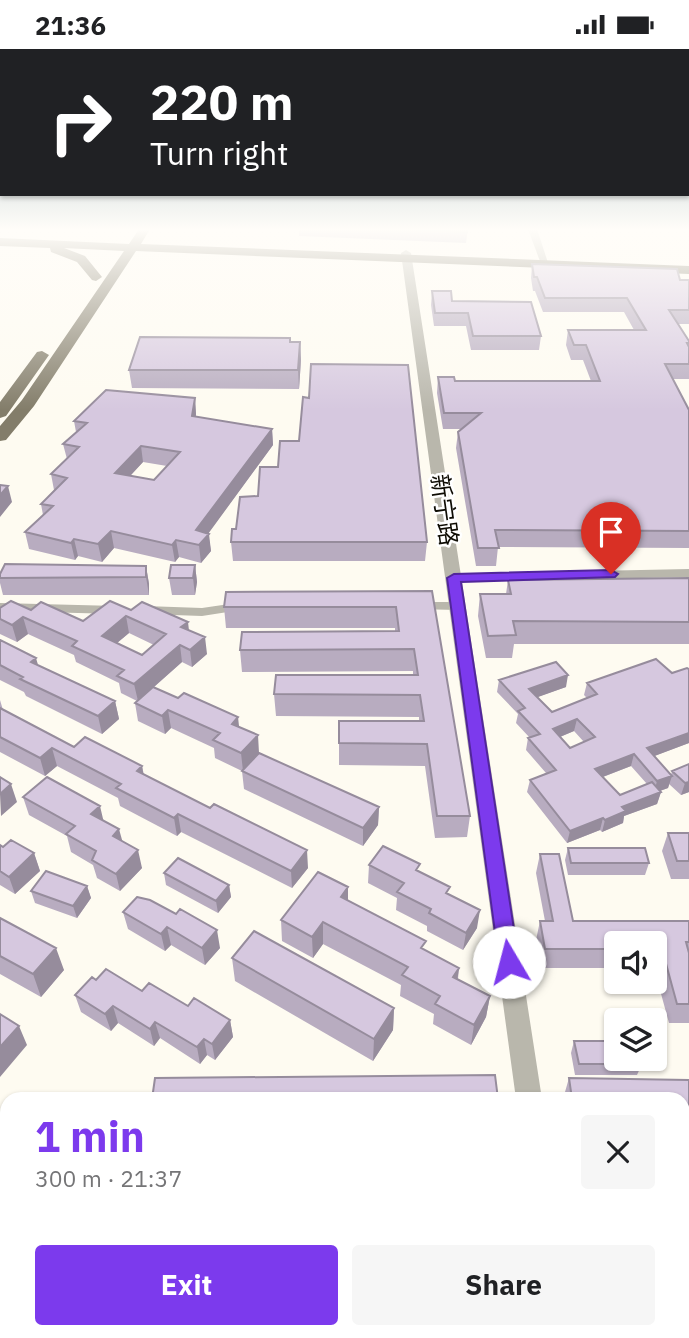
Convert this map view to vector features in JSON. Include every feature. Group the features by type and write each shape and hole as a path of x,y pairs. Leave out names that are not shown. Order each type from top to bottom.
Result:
{"main road":[{"path":"0,413 87,289"},
{"path":"0,436 28,403 92,289"}],"street":[{"name":"新宁路","path":"412,289 528,1092"},
{"path":"454,578 689,573"},
{"path":"0,607 202,612 230,606 257,606"},
{"path":"404,606 458,606"}],"building":[{"path":"542,289 689,289 689,310 669,310 689,341 689,364 665,364 689,410 689,531 495,530 499,548 478,548 458,432 481,413 444,413 438,377 454,377 455,381 600,381 586,345 574,345 568,330 646,330 627,298 545,298"},
{"path":"432,291 451,291 452,301 531,302 541,336 473,336 468,313 435,313"},
{"path":"140,337 290,338 290,342 300,342 298,370 129,370"},
{"path":"311,364 408,365 427,542 231,542 232,529 236,529 240,497 258,496 260,467 278,467 280,441 299,441 303,397 309,398"},
{"path":"106,390 195,398 192,416 272,429 196,530 209,534 199,545 176,540 172,545 111,531 98,544 74,539 71,543 25,532 53,506 41,504 67,478 51,474 79,447 63,444 87,423 74,421","holes":["141,446 180,452 154,480 115,473"]},
{"path":"0,485 8,486 0,495"},
{"path":"5,564 146,566 146,577 0,578"},
{"path":"171,565 195,565 193,578 169,578"},
{"path":"689,578 689,622 513,621 516,635 488,636 480,594 511,594 508,580"},
{"path":"432,591 470,816 437,816 427,744 339,743 339,721 424,721 420,695 274,694 276,675 418,675 414,649 240,650 242,632 399,631 396,607 224,607 226,592"},
{"path":"11,601 31,610 41,602 83,621 110,601 131,610 142,602 188,622 181,627 205,637 190,650 180,645 134,684 117,676 124,670 72,646 77,641 23,617 12,625 0,619 0,608","holes":["126,616 166,634 142,655 102,636"]},
{"path":"0,640 36,658 31,662 115,701 98,716 20,679 23,677 0,665"},
{"path":"656,659 672,673 687,668 689,733 647,748 672,776 657,781 634,754 595,769 620,795 652,782 661,792 622,807 626,811 605,820 603,818 570,831 530,780 556,770 528,738 540,734 518,711 525,708 499,680 556,662 568,675 529,689 552,712 597,694 587,683","holes":["577,719 595,737 570,748 553,729"]},
{"path":"153,687 178,698 184,693 238,717 232,724 258,735 241,753 213,740 220,733 168,710 162,716 135,703"},
{"path":"0,708 74,747 85,737 142,766 137,771 210,808 214,804 307,850 291,871 178,814 174,818 116,788 121,784 52,748 40,758 0,737"},
{"path":"259,753 379,807 363,828 242,771"},
{"path":"689,764 689,782 685,783 672,771"},
{"path":"0,777 11,784 0,794"},
{"path":"47,777 100,806 91,814 119,829 113,836 138,850 116,874 92,860 96,851 66,834 75,826 23,797"},
{"path":"668,833 689,833 689,861 677,861"},
{"path":"11,840 34,853 9,877 0,871 0,845 3,847"},
{"path":"383,846 420,864 416,870 450,887 446,893 480,910 466,933 429,913 431,909 397,892 404,883 369,865"},
{"path":"568,848 645,848 649,863 571,863"},
{"path":"540,854 559,854 573,921 689,921 689,942 686,942 689,953 689,1004 677,1004 667,967 667,931 604,931 604,949 545,949 540,921 553,921"},
{"path":"178,858 229,885 216,901 164,873"},
{"path":"46,871 87,886 73,906 31,891"},
{"path":"318,872 348,887 341,897 426,941 421,948 459,968 453,977 490,996 474,1025 435,1004 440,996 402,975 408,967 323,922 312,937 281,920"},
{"path":"137,897 150,900 176,914 180,909 217,930 202,948 167,927 161,934 123,912"},
{"path":"0,918 56,948 33,974 0,956"},
{"path":"254,931 394,1008 374,1039 232,958"},
{"path":"106,969 142,991 149,983 188,1006 194,998 230,1020 212,1044 204,1039 197,1047 155,1022 150,1029 113,1006 105,1014 75,995 92,977 96,980"},
{"path":"0,1014 19,1026 0,1047"},
{"path":"574,1041 604,1041 604,1064 579,1064"},
{"path":"495,1075 497,1092 153,1092 155,1078"},
{"path":"569,1078 689,1080 689,1092 571,1092"}],"route":[{"path":"509,962 454,578 611,574"}]}
